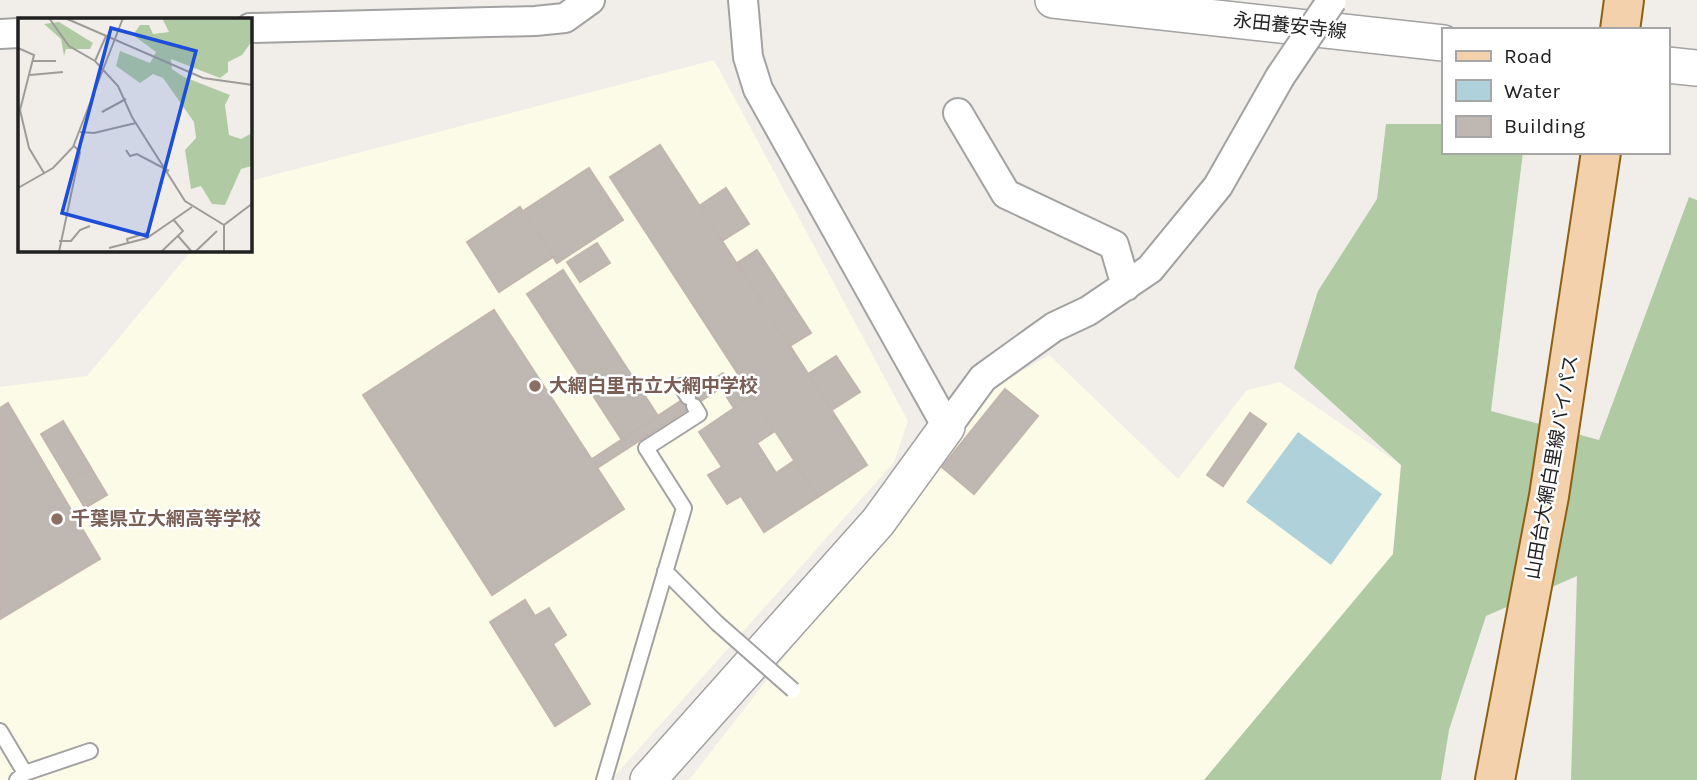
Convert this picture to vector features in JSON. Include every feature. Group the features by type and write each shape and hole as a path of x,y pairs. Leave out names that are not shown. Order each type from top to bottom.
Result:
{"main road":[{"path":"1620,28 1624,0"},
{"name":"山田台大網白里線バイパス","path":"1495,780 1549,496 1601,154"}],"street":[{"path":"252,28 535,21 565,18 590,0"},
{"path":"743,0 748,57 758,89 947,427"},
{"name":"永田養安寺線","path":"1054,0 1442,43"},
{"path":"648,780 878,522 983,378 1054,327 1088,311 1150,269 1218,186 1280,77 1332,0"},
{"path":"0,34 18,33"},
{"path":"1669,65 1697,68"},
{"path":"958,113 1006,194 1114,245 1126,286"}],"lane":[{"path":"604,780 684,508 646,448 699,414 688,396"},
{"path":"665,571 717,623 793,690"},
{"path":"0,731 21,776 90,751"}],"shaded area":[{"name":"大網白里市立大網中学校","path":"714,60 908,421 894,462 611,780 0,780 0,387 87,376 190,252 252,252 252,180"},
{"path":"1049,355 1178,479 1247,390 1280,382 1401,465 1393,554 1204,780 689,780 994,388"}],"green space":[{"path":"1386,124 1442,124 1442,154 1523,154 1491,411 1599,440 1689,197 1697,200 1697,780 1571,780 1577,576 1486,616 1449,730 1441,780 1204,780 1393,554 1401,465 1294,368 1318,291 1377,199"}],"water":[{"path":"1298,432 1382,494 1331,565 1246,502"}],"building":[{"path":"660,145 867,465 818,497 610,177"},
{"path":"589,168 623,220 557,263 523,211"},
{"path":"726,188 749,224 722,241 699,206"},
{"path":"520,207 553,257 499,292 467,242"},
{"path":"597,243 610,263 580,282 567,262"},
{"path":"757,250 811,333 790,346 737,263"},
{"path":"563,270 658,416 622,440 527,294"},
{"path":"494,310 624,509 492,595 363,395"},
{"path":"836,356 860,392 832,410 808,374"},
{"path":"723,373 731,384 741,378 752,396 734,408 721,388 597,468 592,459"},
{"path":"1005,389 1038,416 974,494 942,467"},
{"path":"752,396 775,431 757,443 776,473 794,461 818,497 764,532 741,496 727,504 708,475 722,467 699,432"},
{"path":"8,403 100,559 0,619 0,408"},
{"path":"1250,413 1266,424 1223,486 1207,475"},
{"path":"63,421 91,468 69,481 41,434"},
{"path":"91,468 107,495 85,508 69,481"},
{"path":"525,600 535,616 549,608 566,635 553,644 590,704 555,726 490,622"}],"place":[{"name":"大網白里市立大網中学校","path":"535,386"},
{"name":"千葉県立大網高等学校","path":"57,519"}]}
